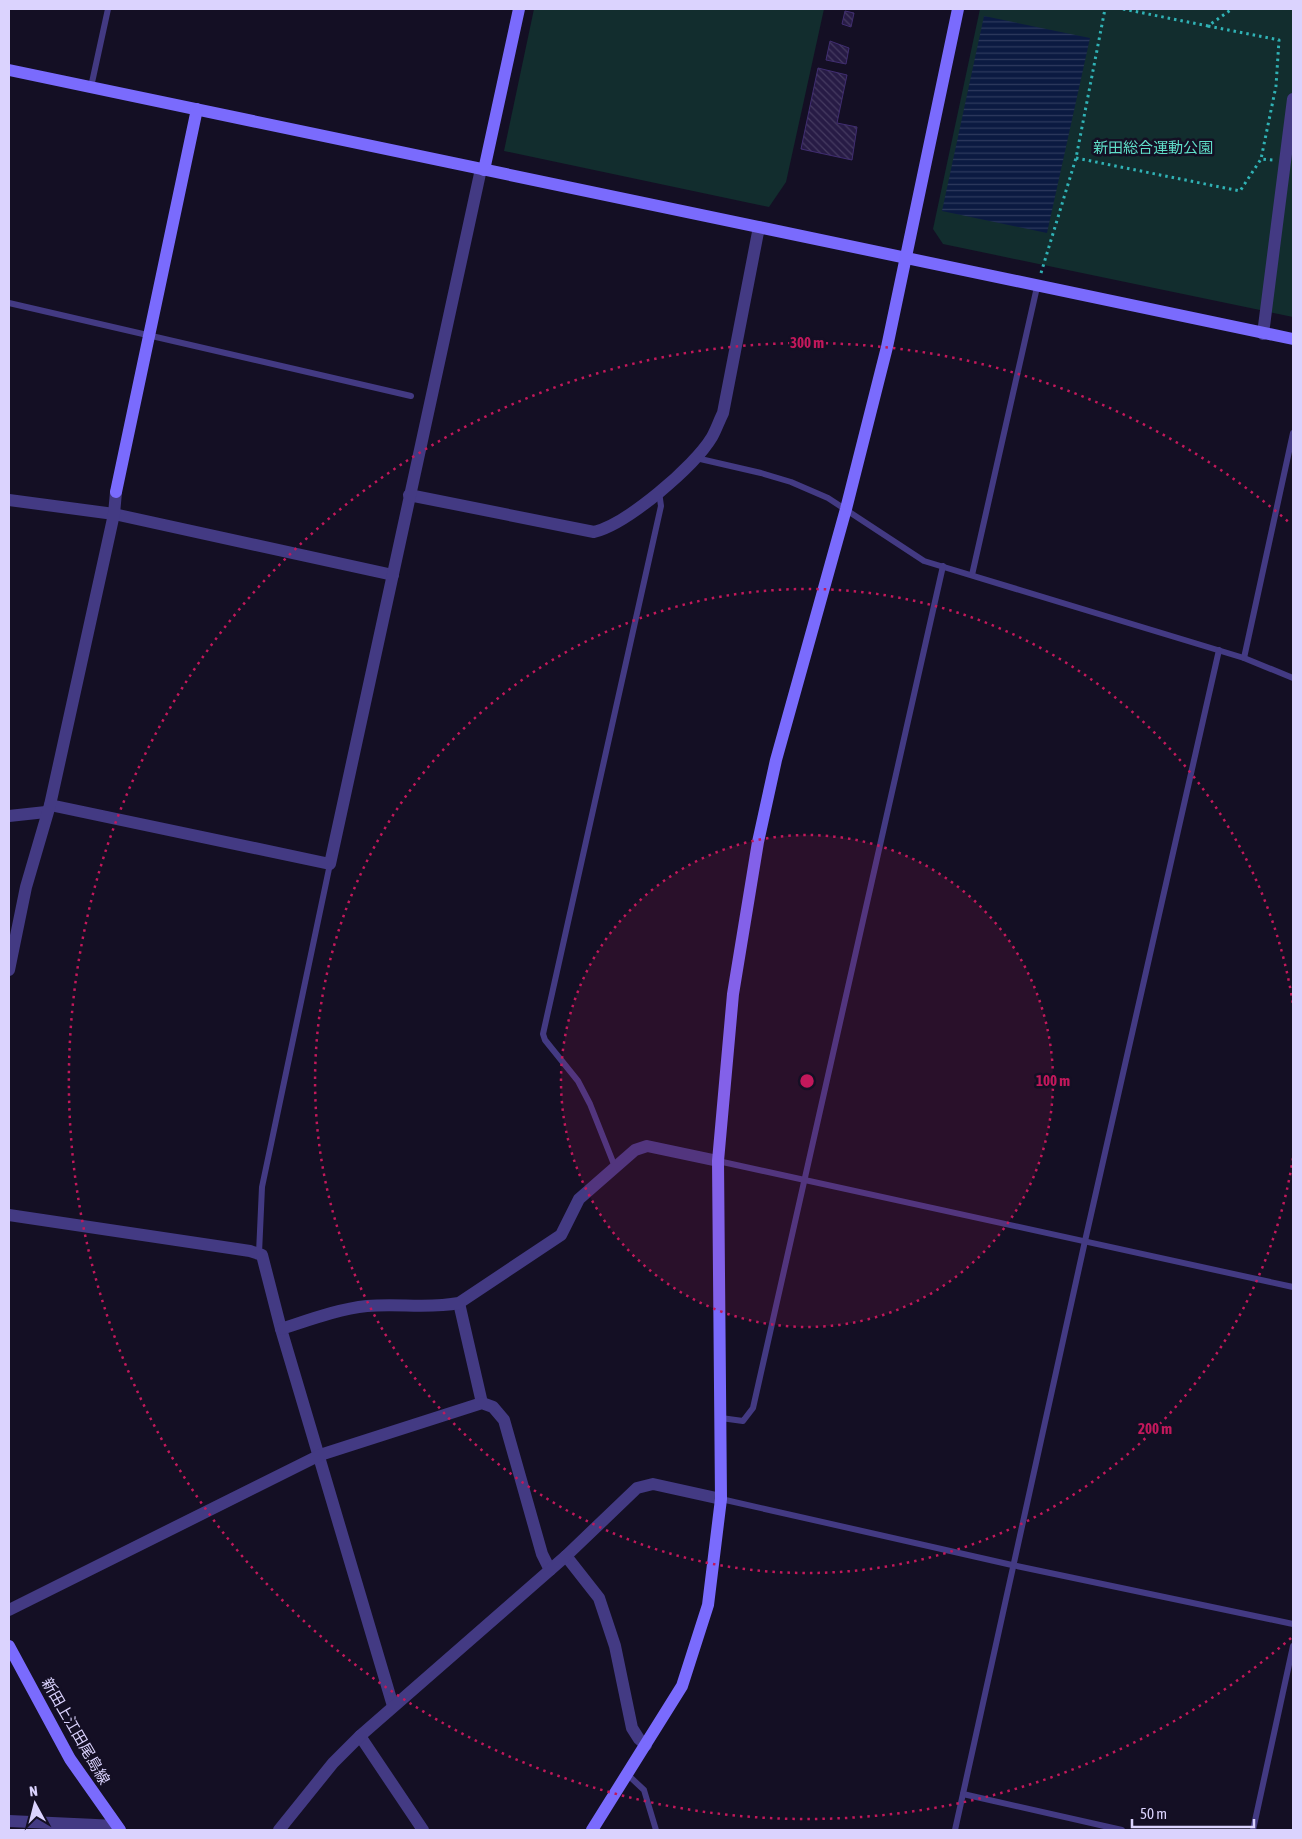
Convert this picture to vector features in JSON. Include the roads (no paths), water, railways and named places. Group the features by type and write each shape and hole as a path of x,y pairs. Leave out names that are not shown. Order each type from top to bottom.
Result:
{"street":[{"path":"9,816 48,809 330,864 409,495 519,9"},
{"path":"592,1830 682,1686 708,1605 721,1499 718,1160 733,994 758,842 779,751 846,509 887,347 958,9"},
{"path":"9,70 1293,340"},
{"path":"1263,334 1293,99"},
{"path":"9,970 26,887 48,809 114,514 116,492 148,334 197,109"},
{"path":"409,495 594,532 606,529 659,492 695,458 712,437 723,413 759,227"},
{"path":"9,500 114,514 393,575"},
{"path":"282,1329 365,1306 442,1306 459,1303 561,1235 579,1199 635,1150 647,1146 718,1160"},
{"path":"9,1215 259,1253 264,1258 282,1329 393,1706"},
{"path":"459,1303 482,1403"},
{"path":"9,1610 320,1455 482,1403 493,1407 504,1420 542,1554 550,1570"},
{"path":"279,1830 333,1763 360,1736 566,1556 637,1488 647,1484 721,1499"},
{"path":"566,1556 599,1598 615,1646 632,1728 639,1739 646,1745"},
{"name":"新田上江田尾島線","path":"9,1646 70,1759 118,1828"},
{"path":"360,1736 423,1830"},
{"path":"9,1821 118,1828"}],"lane":[{"path":"91,87 108,9"},
{"path":"972,575 1037,287"},
{"path":"9,303 411,396"},
{"path":"1244,658 1293,433"},
{"path":"695,458 791,482 846,509 912,555 1244,658 1293,678"},
{"path":"615,1167 590,1104 578,1081 545,1040 543,1034 661,506 659,492"},
{"path":"721,1418 743,1421 753,1408 943,566"},
{"path":"955,1830 1012,1565 1219,650"},
{"path":"259,1253 262,1187 330,864"},
{"path":"718,1160 804,1181 1293,1286"},
{"path":"721,1499 1012,1565 1293,1624"},
{"path":"1253,1830 1293,1646"},
{"path":"628,1775 644,1790 656,1830"},
{"path":"963,1794 1122,1830"}],"water":[{"path":"984,16 1090,38 1047,233 942,211"}],"park label":[{"name":"新田総合運動公園","path":"1153,147"}]}
